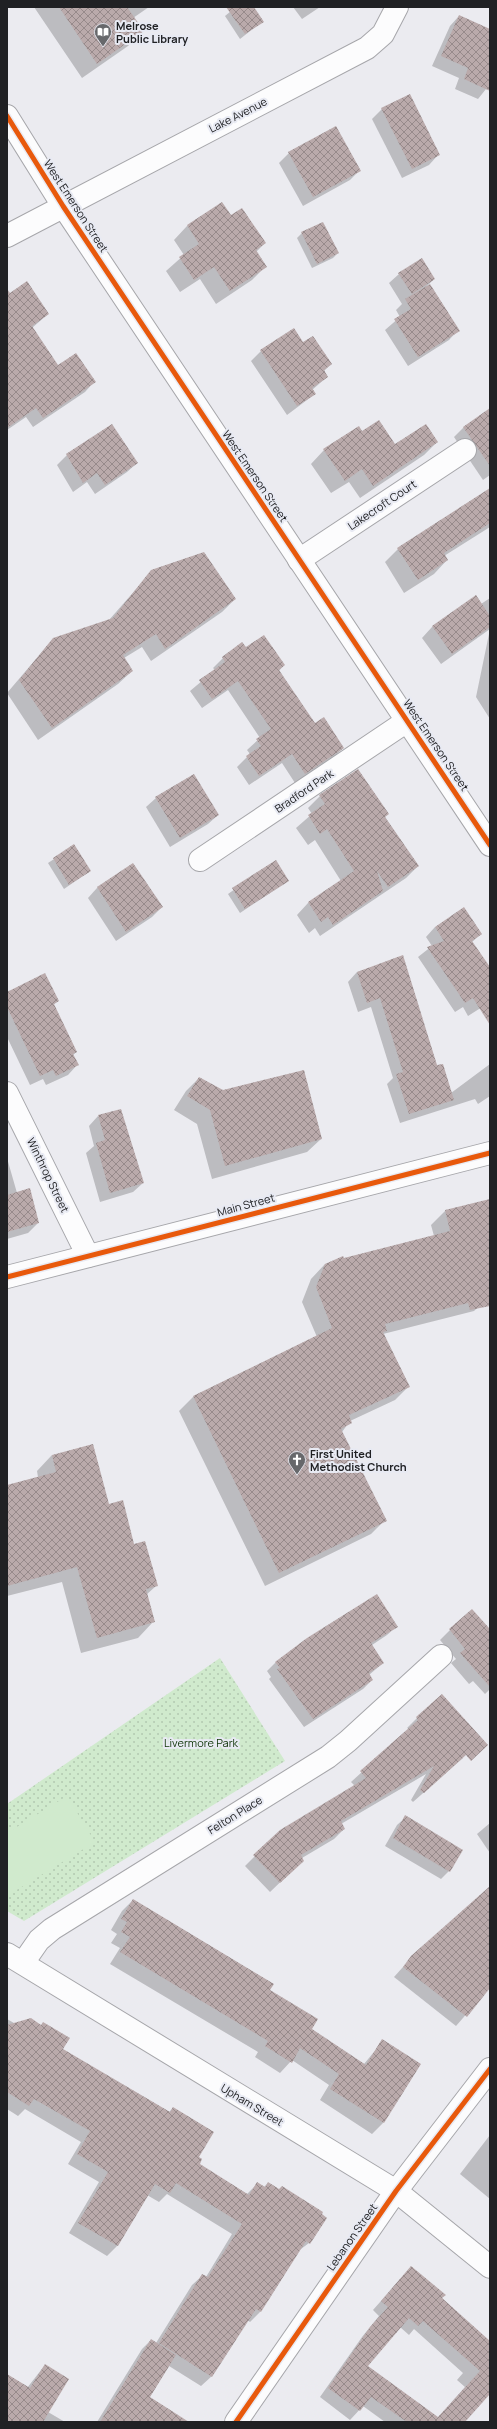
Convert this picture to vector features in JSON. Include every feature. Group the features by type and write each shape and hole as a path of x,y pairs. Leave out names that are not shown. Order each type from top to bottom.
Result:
{"street":[{"name":"Lake Avenue","path":"7,236 367,48 383,34 397,7"},
{"name":"West Emerson Street","path":"7,116 63,206 490,845"},
{"name":"Lakecroft Court","path":"299,560 465,450"},
{"name":"Bradford Park","path":"200,860 408,721"},
{"name":"Winthrop Street","path":"7,1093 88,1256"},
{"name":"Main Street","path":"7,1276 490,1153"},
{"name":"Felton Place","path":"15,1958 52,1929 328,1757 348,1741 441,1656"},
{"name":"Upham Street","path":"15,1958 205,2076 396,2191 490,2267"},
{"name":"Lebanon Street","path":"236,2422 396,2191 490,2069"}],"green space":[{"name":"Livermore Park","path":"220,1658 285,1761 24,1921 7,1911 7,1804"},
{"path":"67,1796 95,1842 10,1894 7,1889 7,1833"}],"building":[{"name":"Melrose Public Library","path":"59,7 127,7 144,31 97,64"},
{"path":"226,7 254,7 264,22 245,34"},
{"path":"459,15 490,29 490,91 464,79 468,68 441,56"},
{"path":"410,94 440,155 412,169 381,108"},
{"path":"336,126 361,171 313,197 288,152"},
{"path":"222,202 231,215 242,208 266,243 256,250 267,267 230,291 214,267 194,280 179,257 199,244 187,225"},
{"path":"323,222 339,253 317,264 301,232"},
{"path":"422,258 435,279 412,294 398,273"},
{"path":"27,281 49,314 32,326 58,365 76,353 96,382 43,418 36,408 7,428 7,289 10,293"},
{"path":"430,284 460,331 418,357 394,319 411,309 405,299"},
{"path":"294,328 303,342 313,336 332,364 324,370 328,377 312,388 316,394 297,406 260,350"},
{"path":"490,408 490,466 463,427"},
{"path":"379,420 395,444 426,424 438,442 373,486 362,469 345,481 323,449 359,426 362,431"},
{"path":"112,424 138,463 105,485 97,473 83,483 66,454"},
{"path":"490,488 490,523 444,553 448,560 418,580 397,548"},
{"path":"204,552 236,599 165,649 156,634 123,655 133,671 52,728 19,680 53,638 113,618 151,570"},
{"path":"476,595 490,616 490,627 452,654 432,626"},
{"path":"264,635 285,665 279,670 315,723 324,717 344,748 305,774 292,754 259,776 246,756 261,746 256,739 271,729 238,681 212,699 199,680 225,662 222,657 242,642 246,647"},
{"path":"358,769 389,814 385,817 419,866 388,887 377,871 383,891 333,925 328,917 321,922 308,902 354,871 327,829 320,834 308,815 325,804 319,795"},
{"path":"194,774 219,815 180,838 155,797"},
{"path":"74,844 91,871 69,885 53,858"},
{"path":"276,860 289,881 245,909 232,888"},
{"path":"133,863 163,907 126,932 97,887"},
{"path":"464,907 482,934 472,941 490,967 490,1025 473,998 465,1003 427,947 444,941 435,927"},
{"path":"403,955 437,1065 443,1064 454,1100 409,1114 396,1074 403,1072 380,998 367,1003 357,972"},
{"path":"45,973 59,1001 54,1004 77,1052 73,1054 79,1065 56,1076 53,1070 40,1076 7,1007 7,992"},
{"path":"304,1070 322,1139 225,1166 210,1110 187,1096 199,1077 223,1090"},
{"path":"121,1109 144,1183 110,1193 96,1143 105,1140 98,1115"},
{"path":"30,1188 39,1223 7,1232 7,1195"},
{"path":"490,1199 490,1306 470,1310 468,1303 385,1324 387,1331 383,1332 410,1387 349,1415 352,1423 341,1429 387,1521 279,1573 193,1396 332,1328 316,1287 325,1264 343,1256 344,1258 450,1231 445,1210"},
{"path":"93,1444 109,1504 123,1500 134,1544 145,1541 158,1586 146,1589 155,1622 97,1638 77,1567 7,1586 7,1485 56,1472 52,1455"},
{"path":"377,1594 398,1627 371,1643 384,1663 369,1673 373,1680 313,1719 277,1669 280,1668 275,1662 307,1638"},
{"path":"472,1609 489,1628 490,1627 490,1687 460,1653 465,1649 449,1629"},
{"path":"442,1694 488,1745 471,1761 466,1755 424,1793 420,1790 434,1766 341,1821 345,1829 301,1855 304,1861 280,1883 253,1855 280,1830 366,1778 360,1771 418,1720 416,1717"},
{"path":"405,1815 463,1850 450,1872 393,1838"},
{"path":"490,1886 490,1988 467,2017 403,1967 411,1956"},
{"path":"133,1899 274,1984 270,1990 318,2019 312,2029 366,2065 382,2039 421,2064 384,2123 330,2089 339,2074 300,2048 292,2063 265,2046 268,2041 120,1952 130,1937 121,1932 127,1922 121,1919"},
{"path":"31,2018 41,2025 43,2022 70,2038 63,2049 170,2112 173,2107 214,2132 199,2157 202,2159 200,2164 249,2195 257,2182 265,2187 268,2182 279,2189 282,2186 323,2212 322,2214 327,2218 310,2244 306,2241 261,2312 256,2309 212,2377 159,2343 202,2274 208,2277 242,2224 176,2183 170,2193 155,2184 118,2246 78,2223 108,2172 77,2154 90,2131 34,2099 29,2106 7,2092 7,2025"},
{"path":"411,2266 446,2295 442,2298 490,2341 490,2394 465,2422 407,2422 371,2397 360,2411 328,2388 370,2327 388,2307 381,2301","holes":["409,2318 418,2326 423,2321 480,2371 438,2417 368,2366"]},
{"path":"151,2339 176,2355 150,2397 189,2422 100,2422"},
{"path":"45,2364 69,2379 43,2422 7,2422 7,2374 30,2388"}],"cycle path":[{"path":"7,116 63,206 490,845"},
{"path":"7,1277 490,1153"},
{"path":"236,2422 396,2191 490,2069"}],"place":[{"name":"Melrose Public Library","path":"103,47"},
{"name":"First United Methodist Church","path":"297,1475"}]}
